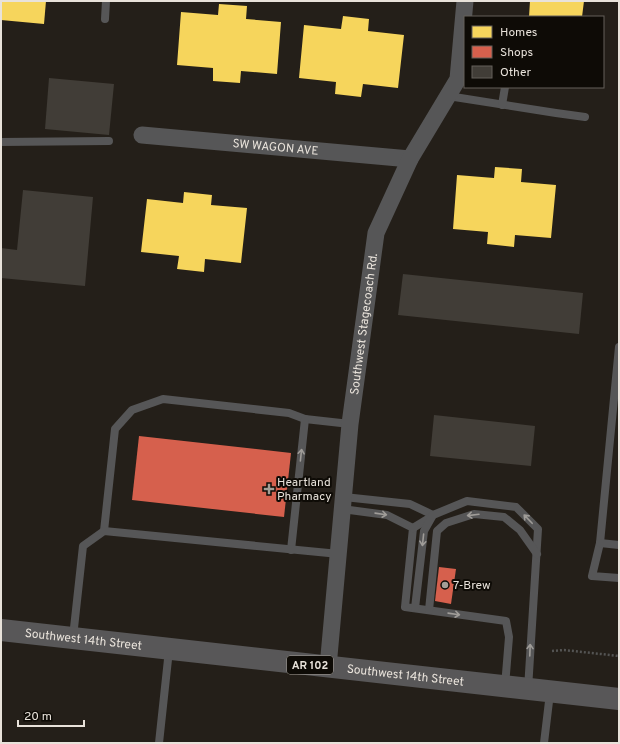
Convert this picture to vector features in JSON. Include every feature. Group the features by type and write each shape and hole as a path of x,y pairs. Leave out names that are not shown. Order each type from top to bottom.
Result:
{"main road":[{"name":"Southwest 14th Street","path":"1,630 619,699"}],"street":[{"name":"Southwest Stagecoach Rd.","path":"328,667 350,424 376,233 410,159 458,79 465,1"},
{"name":"SW WAGON AVE","path":"142,135 410,159"}],"lane":[{"path":"105,19 106,1"},
{"path":"502,104 505,88"},
{"path":"448,96 585,117"},
{"path":"1,142 108,141"},
{"path":"619,347 600,543 592,576 619,578"},
{"path":"104,531 115,429 132,410 163,399 289,413 305,419 350,424"},
{"path":"291,550 305,419"},
{"path":"413,528 433,515 467,501 516,507 538,529 528,689"},
{"path":"343,503 410,504 433,515"},
{"path":"343,503 387,515 413,528"},
{"path":"429,610 437,531 446,523 474,514 504,518 520,530 537,554"},
{"path":"416,608 424,531 433,515"},
{"path":"413,528 405,607 506,621 509,637 504,687"},
{"path":"73,638 84,546 104,531 338,554"},
{"path":"600,543 619,545"},
{"path":"159,743 169,649"},
{"path":"544,743 551,692"}],"path":[{"path":"552,650 619,656"}],"building: Homes":[{"path":"1,1 46,1 44,24 1,20"},
{"path":"530,1 584,1 582,16 529,16"},
{"path":"219,4 247,6 246,19 281,22 277,74 241,71 240,83 213,81 213,68 177,65 181,12 218,15"},
{"path":"343,16 369,19 368,31 404,35 398,88 363,84 361,97 335,94 336,82 299,78 304,25 341,29"},
{"path":"495,167 522,169 521,182 556,185 551,238 515,235 514,247 487,244 488,232 453,229 457,175 494,178"},
{"path":"184,192 212,195 211,205 247,208 241,263 205,259 204,272 177,269 179,256 141,252 147,199 183,203"}],"building: Shops":[{"path":"139,436 291,453 284,517 132,500"},
{"name":"7-Brew","path":"439,567 456,569 451,604 435,601"}],"building: Other":[{"path":"49,78 114,84 109,135 45,129"},
{"path":"23,190 93,197 85,286 1,278 1,248 17,250"},
{"path":"403,274 583,293 579,334 398,315"},
{"path":"434,415 535,426 531,466 430,456"}],"place":[{"name":"Heartland Pharmacy","path":"269,489"},
{"name":"7-Brew","path":"445,585"}]}
